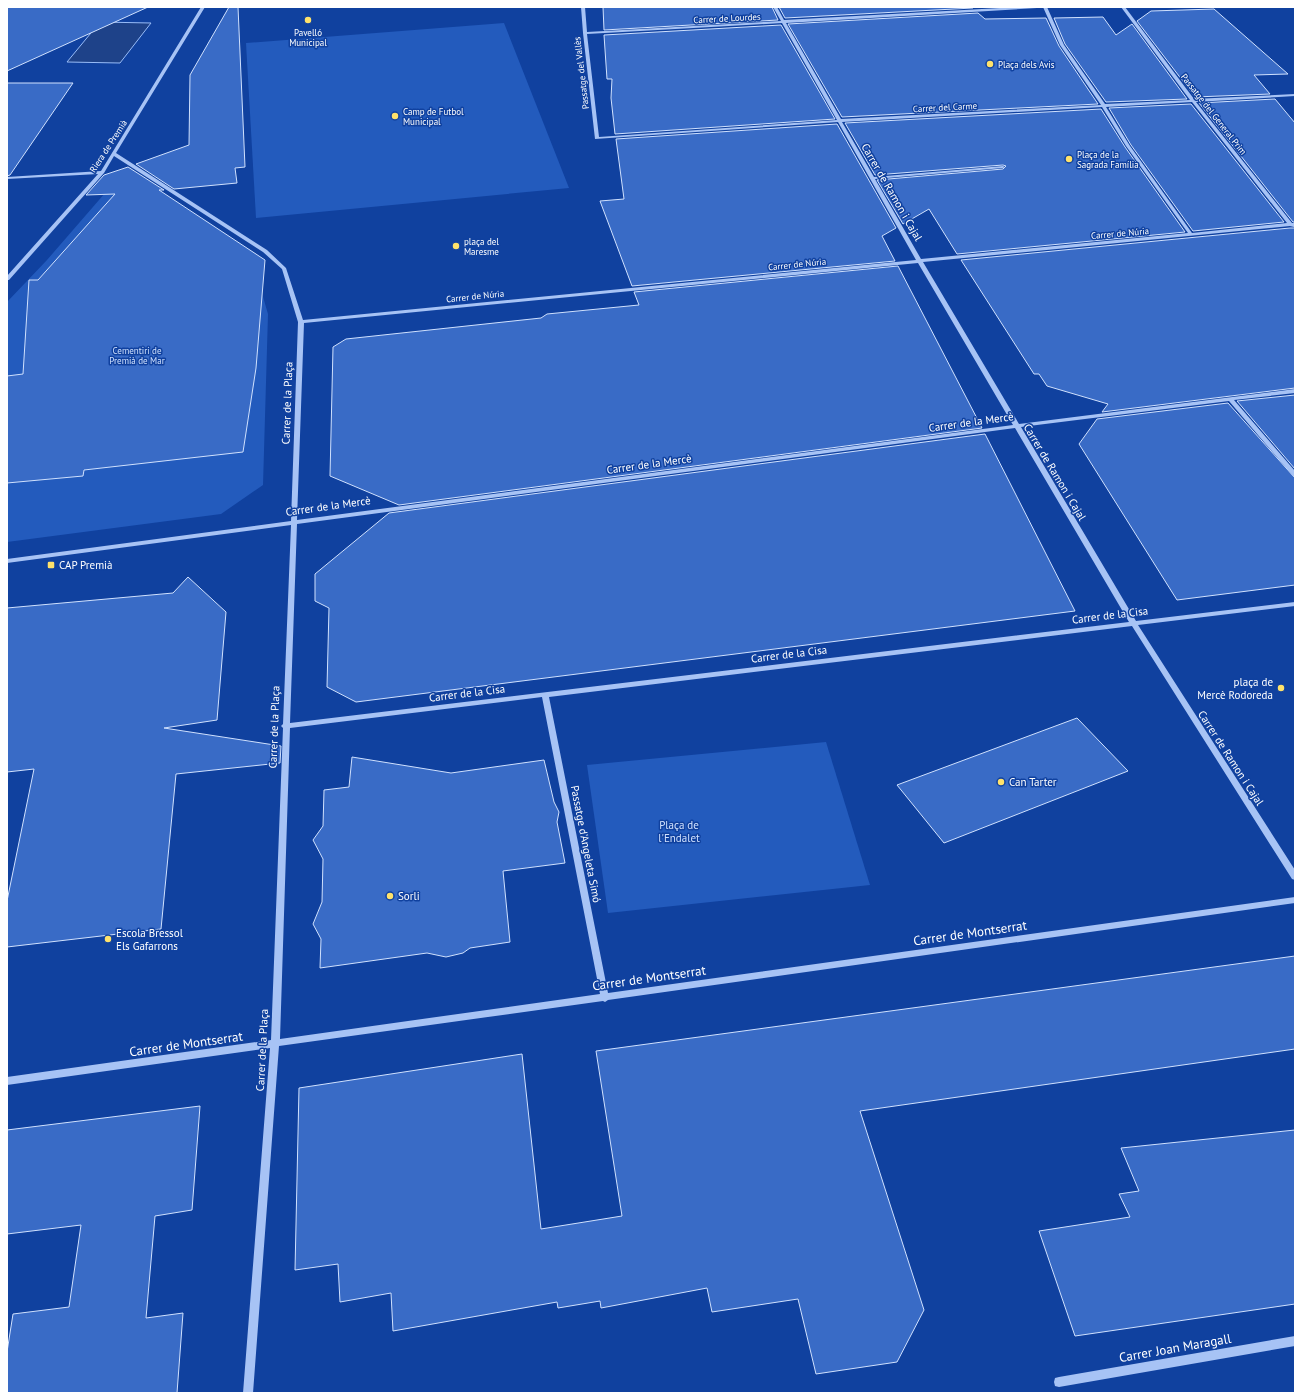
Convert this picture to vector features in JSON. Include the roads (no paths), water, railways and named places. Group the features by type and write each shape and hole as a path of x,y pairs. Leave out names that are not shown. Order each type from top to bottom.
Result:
{"street":[{"name":"Riera de Premià","path":"7,280 102,172 203,7"},
{"name":"Passatge del Vallès","path":"584,7 585,34 597,138"},
{"name":"Carrer de Ramon i Cajal","path":"775,7 919,260 1134,624 1295,877"},
{"name":"Carrer de Lourdes","path":"585,34 1037,7"},
{"path":"1045,7 1062,45 1104,107 1128,146 1191,234"},
{"name":"Passatge del General Prim","path":"1123,7 1193,100 1295,229"},
{"name":"Carrer del Carme","path":"597,138 839,121 1295,95"},
{"name":"Carrer de la Plaça","path":"114,154 266,251 284,268 301,322 285,726 275,1044 248,1393"},
{"path":"872,178 1003,167"},
{"path":"7,178 102,172"},
{"name":"Carrer de Núria","path":"301,322 1292,224"},
{"name":"Carrer de la Mercè","path":"7,561 294,521 1016,426 1295,391"},
{"path":"1231,400 1295,475"},
{"name":"Carrer de la Cisa","path":"285,726 1295,604"},
{"name":"Passatge d'Angeleta Simó","path":"545,695 605,998"},
{"name":"Carrer de Montserrat","path":"7,1081 1295,900"},
{"name":"Carrer Joan Maragall","path":"1059,1382 1295,1341"}],"place":[{"name":"Pavelló Municipal","path":"308,20"},
{"name":"Plaça dels Avis","path":"990,64"},
{"name":"Camp de Futbol Municipal","path":"395,116"},
{"name":"Plaça de la Sagrada Família","path":"1069,159"},
{"name":"plaça del Maresme","path":"456,246"},
{"name":"CAP Premià","path":"51,565"},
{"name":"plaça de Mercè Rodoreda","path":"1281,688"},
{"name":"Can Tarter","path":"1001,782"},
{"name":"Sorli","path":"390,896"},
{"name":"Escola Bressol Els Gafarrons","path":"108,939"}],"park label":[{"name":"Cementiri de Premià de Mar","path":"137,356"},
{"name":"Plaça de l'Endalet","path":"679,831"}]}
